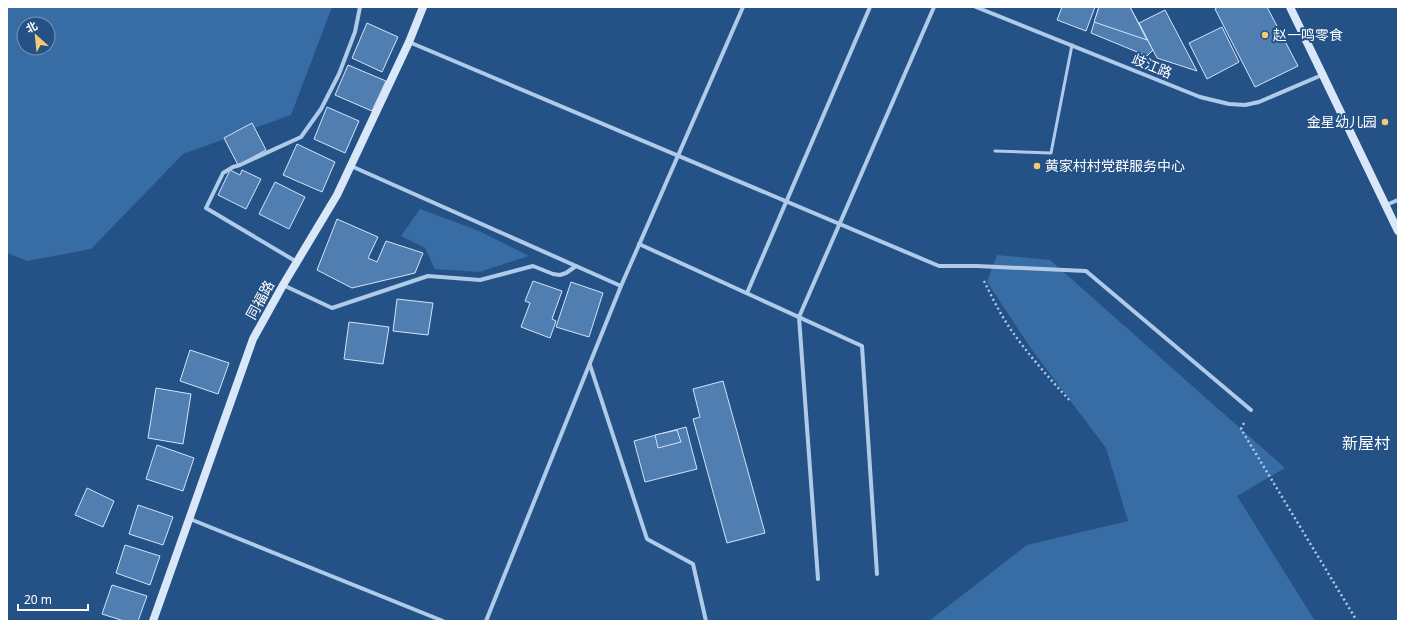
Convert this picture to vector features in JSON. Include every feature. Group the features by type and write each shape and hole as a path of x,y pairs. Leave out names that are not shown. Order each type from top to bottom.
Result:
{"street":[{"path":"297,262 206,208 223,173 233,167 301,137 321,109 339,74 355,32 360,7"},
{"name":"同福路","path":"153,621 253,339 282,285 337,195 409,42 423,7"},
{"path":"486,621 621,286 743,7"},
{"path":"747,293 870,7"},
{"path":"818,579 800,317 934,7"},
{"name":"歧江路","path":"977,7 1200,97 1230,104 1245,105 1259,102 1322,75"},
{"path":"1290,7 1398,231"},
{"path":"409,42 939,266 977,266 1086,271 1251,410"},
{"path":"351,166 621,286"},
{"path":"1386,205 1398,200"},
{"path":"639,244 862,346 877,574"},
{"path":"282,285 332,308 428,276 480,280 533,266 553,274 560,275 576,266"},
{"path":"590,365 646,539 693,564 706,621"},
{"path":"190,519 443,621"}],"lane":[{"path":"995,151 1051,153 1072,45"}],"path":[{"path":"977,266 993,300 1013,334 1071,402"},
{"path":"1251,410 1241,429 1357,621"}],"shaded area":[{"path":"7,7 332,7 291,115 183,154 91,249 27,261 7,253"},
{"path":"420,209 477,230 529,256 479,272 435,269 425,248 401,236"},
{"path":"997,255 1050,260 1285,468 1237,496 1315,621 929,621 1027,545 1128,521 1106,448 1032,350 987,282"}],"building":[{"path":"1062,7 1095,7 1086,31 1057,20"},
{"path":"1099,7 1130,7 1153,50 1147,56 1091,33"},
{"path":"1099,7 1130,7 1147,40 1094,22"},
{"path":"1218,7 1267,7 1298,66 1255,87 1215,9"},
{"path":"1165,10 1197,71 1157,58 1139,23"},
{"path":"367,23 398,37 382,72 352,58"},
{"path":"1222,27 1239,62 1207,79 1189,43"},
{"path":"348,65 386,81 372,111 335,95"},
{"path":"327,107 359,121 345,153 314,139"},
{"path":"252,123 266,150 238,165 224,138"},
{"path":"297,144 335,162 322,192 283,175"},
{"path":"230,170 240,175 242,170 261,179 246,209 218,195"},
{"path":"275,182 305,197 289,229 259,214"},
{"path":"337,219 378,237 368,258 377,262 386,241 423,253 415,273 352,288 317,270"},
{"path":"533,281 562,291 552,319 556,321 550,338 521,327 530,303 525,301"},
{"path":"571,282 603,293 589,337 556,327"},
{"path":"397,299 433,303 428,335 393,331"},
{"path":"349,322 389,327 383,364 344,359"},
{"path":"190,350 229,363 218,394 180,381"},
{"path":"723,381 765,533 727,543 693,419 700,417 693,389"},
{"path":"156,388 191,394 183,444 148,438"},
{"path":"686,427 697,469 645,482 634,441"},
{"path":"677,430 681,442 658,448 655,435"},
{"path":"157,445 194,458 183,491 146,479"},
{"path":"87,488 114,501 103,527 75,515"},
{"path":"138,505 173,517 163,545 129,534"},
{"path":"125,545 160,556 150,585 116,573"},
{"path":"112,585 147,596 138,621 124,621 102,614"}],"place":[{"name":"赵一鸣零食","path":"1265,35"},
{"name":"金星幼儿园","path":"1385,122"},
{"name":"黄家村村党群服务中心","path":"1037,166"}],"district":[{"name":"新屋村","path":"1366,443"}]}
